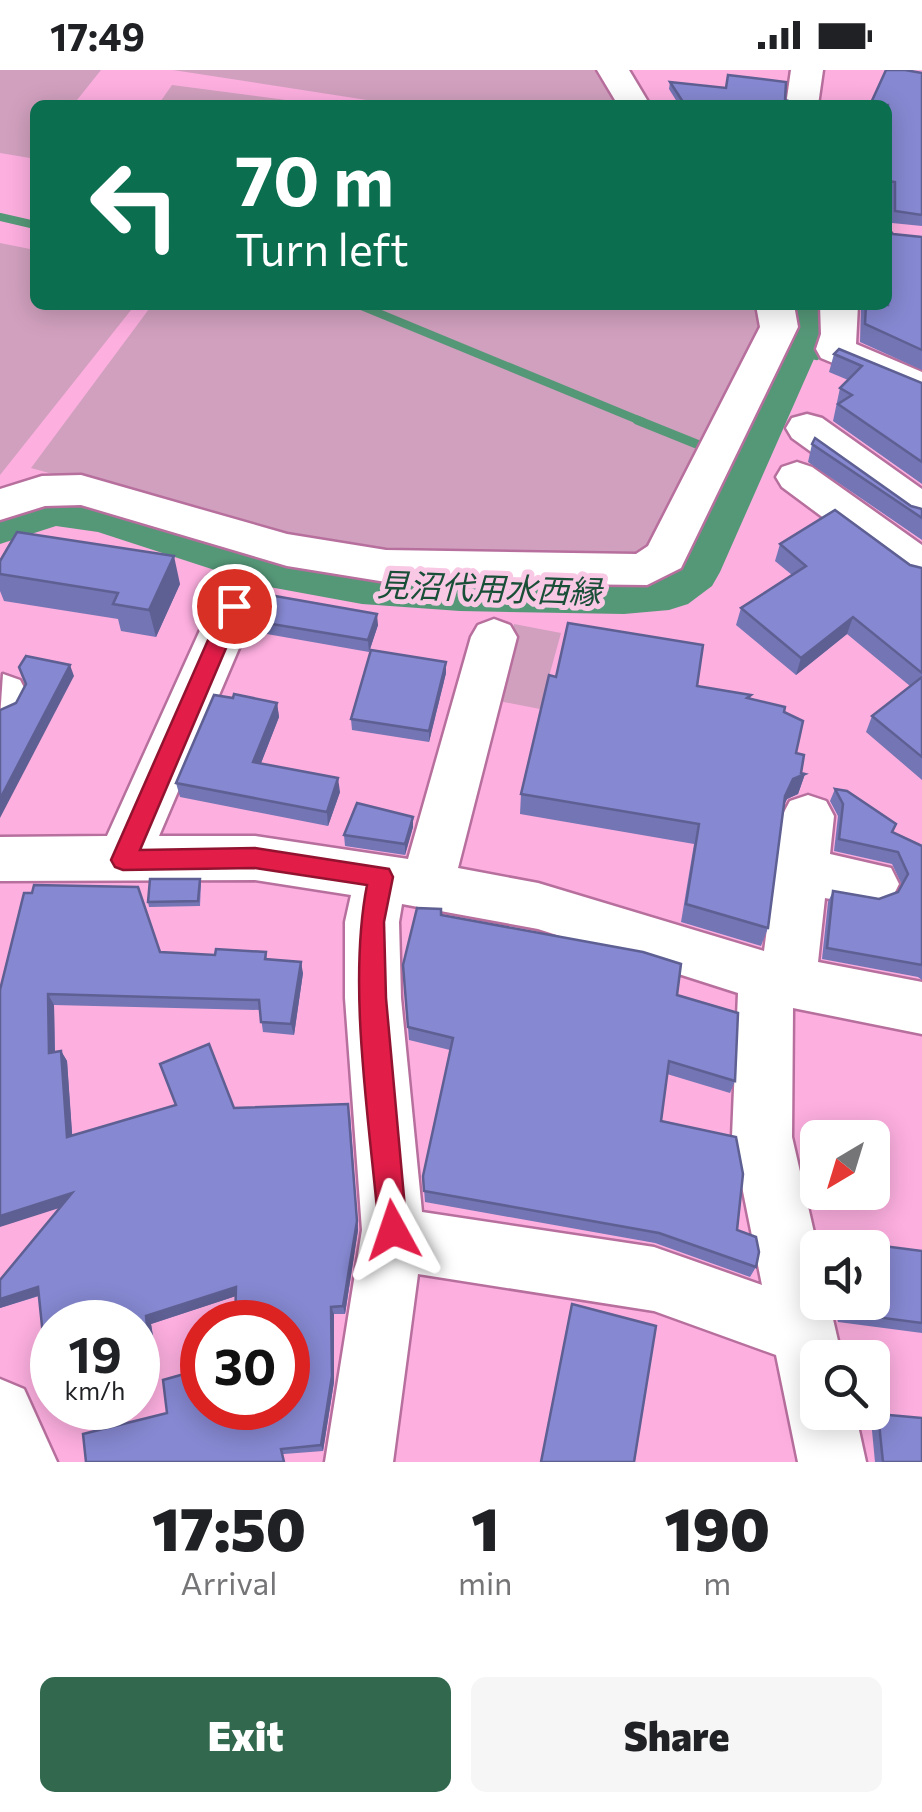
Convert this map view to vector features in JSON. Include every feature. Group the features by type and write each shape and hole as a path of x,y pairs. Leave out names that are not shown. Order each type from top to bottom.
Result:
{"street":[{"path":"613,70 631,100"},
{"path":"803,100 807,70"},
{"path":"0,506 42,491 81,490 287,550 335,560 521,571 647,570 665,556 779,327 777,310"},
{"path":"839,310 840,334 827,360 917,409"},
{"path":"807,428 920,505"},
{"path":"797,477 922,568"},
{"path":"123,860 234,606"},
{"path":"359,1462 392,1239 373,998 372,922 404,881 494,637"},
{"path":"804,1340 762,1137 777,979 801,871 808,816"},
{"path":"0,859 255,858 404,881 538,906 777,979 922,1008"},
{"path":"801,871 872,884"},
{"path":"392,1239 654,1279 802,1332"},
{"path":"0,1413 23,1462"},
{"path":"825,1430 832,1462"}],"shaded area":[{"path":"0,70 101,70 77,100 30,100 30,158 0,153"},
{"path":"173,70 594,70 613,100 367,100"},
{"path":"172,85 286,100 162,100"},
{"path":"0,243 30,249 30,310 131,310 0,475"},
{"path":"148,310 759,310 763,316 653,551 632,560 474,556 305,544 31,468"},
{"path":"514,624 561,633 540,709 493,700"}],"building":[{"path":"886,70 922,73 922,215 895,211 892,100 872,100"},
{"path":"728,75 786,82 785,100 682,100 670,82 726,88"},
{"path":"892,233 922,237 922,350 865,324 866,310 892,310"},
{"path":"839,349 922,383 922,462 838,404 852,395 840,388 862,366 834,354"},
{"path":"815,438 911,506 922,509 922,518 812,444"},
{"path":"835,510 910,565 922,568 922,673 853,617 801,658 741,608 806,566 780,544"},
{"path":"17,532 174,556 149,610 113,604 118,593 0,574 0,561"},
{"path":"258,593 377,614 368,640 248,620"},
{"path":"568,623 703,645 697,686 751,695 747,698 785,707 784,712 803,721 796,753 804,755 801,773 805,774 793,779 785,796 768,928 686,904 699,824 521,794 549,675 556,677"},
{"path":"371,650 446,662 429,731 351,719"},
{"path":"26,656 70,665 0,799 0,710 16,703 26,684 19,667"},
{"path":"922,677 922,757 872,716"},
{"path":"234,694 277,703 253,762 338,778 327,812 176,783 214,695 233,698"},
{"path":"835,789 847,791 896,824 892,832 922,846 922,965 827,948 833,891 879,899 898,892 908,874 898,852 839,839 843,804"},
{"path":"357,803 413,817 405,844 344,835"},
{"path":"150,879 200,879 198,901 148,902"},
{"path":"34,885 138,887 160,952 266,952 265,959 301,962 291,1024 261,1022 259,1000 48,994 49,1053 61,1051 67,1137 176,1105 160,1064 209,1044 234,1108 348,1104 357,1221 343,1306 331,1307 332,1376 321,1445 281,1449 284,1462 86,1462 83,1434 99,1430 160,1430 160,1415 167,1413 163,1380 180,1375 180,1430 310,1430 310,1300 236,1300 236,1287 196,1300 180,1300 180,1305 160,1311 160,1300 39,1300 38,1287 0,1299 0,1280 72,1193 0,1216 0,990 24,893 32,893"},
{"path":"417,908 441,909 441,915 643,952 681,964 677,995 738,1013 735,1081 669,1061 661,1121 736,1137 743,1174 737,1230 756,1237 756,1267 659,1233 424,1191 423,1176 453,1038 408,1027 403,965"},
{"path":"890,1247 922,1251 922,1323 890,1319"},
{"path":"572,1304 656,1326 634,1462 541,1462"},
{"path":"890,1415 922,1418 922,1462 883,1462 880,1430 890,1430"}],"waterway":[{"path":"0,217 30,224"},
{"path":"371,310 643,422"},
{"name":"見沼代用水西縁","path":"0,526 54,508 102,514 264,567 362,584 460,591 624,594 669,590 693,572 798,349 806,325 802,310"},
{"path":"798,349 816,356"},
{"path":"637,420 704,447"}],"route":[{"path":"234,606 123,860 255,858 380,877 372,922 373,998 393,1230"}]}
